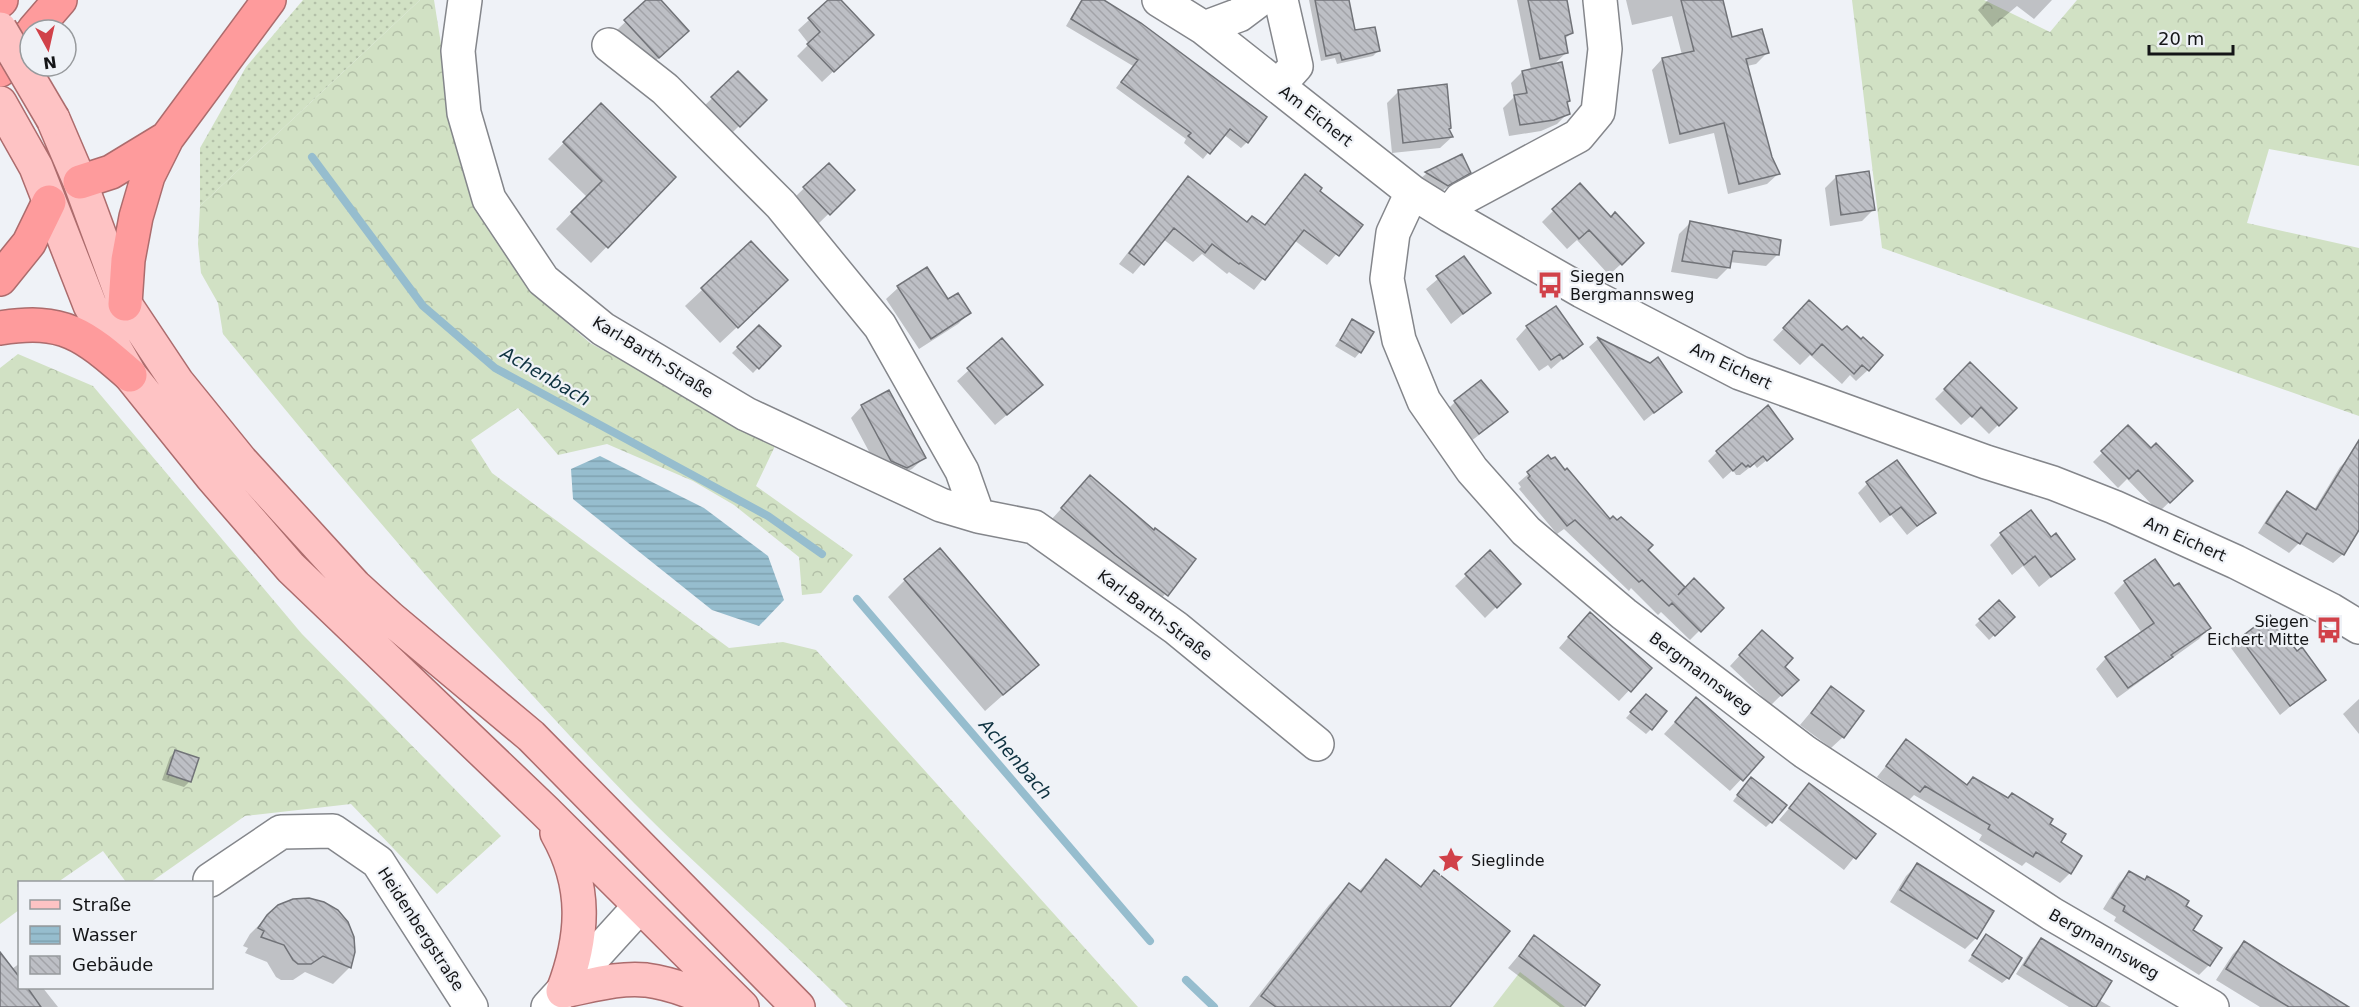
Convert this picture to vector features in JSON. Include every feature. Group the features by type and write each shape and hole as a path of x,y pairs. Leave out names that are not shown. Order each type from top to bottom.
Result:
{"highway":[{"path":"44,18 60,0"},
{"path":"126,304 128,260 136,217 148,176 167,138 269,0"},
{"path":"0,70 18,49"},
{"path":"80,182 111,172 167,138"},
{"path":"0,279 29,243 49,202"},
{"path":"0,327 24,324 49,325 71,331 96,344 130,375"}],"main road":[{"path":"0,29 53,119 80,182 126,304 177,382 241,461 355,586 531,736 798,1007"},
{"path":"0,103 27,149 90,305 130,375 212,477 291,568 544,811 742,1007"},
{"path":"49,202 80,182"},
{"path":"544,811 573,867 579,898 580,930 576,951 556,999"},
{"path":"639,907 668,876"},
{"path":"556,999 612,981 644,980 673,985 726,1007"}],"street":[{"name":"Karl-Barth-Straße","path":"465,0 458,51 464,113 489,200 543,280 603,329 746,414 941,505 978,516 1034,527 1176,628 1317,744"},
{"name":"Am Eichert","path":"1159,0 1204,28 1412,192 1582,291 1740,373 1986,462 2053,483 2114,507 2236,562 2331,610 2359,627"},
{"path":"1204,28 1239,15 1259,0"},
{"path":"1278,86 1296,66 1281,0"},
{"path":"1449,215 1461,199 1578,136 1598,112 1605,49 1600,0"},
{"path":"609,45 665,89 781,206 880,326 963,471 978,516"},
{"name":"Bergmannsweg","path":"1412,192 1393,233 1387,279 1399,340 1424,401 1472,470 1526,531 1624,614 1805,752 2052,914 2212,1007"},
{"name":"Heidenbergstraße","path":"210,880 281,832 333,831 378,862 471,1007"},
{"path":"556,999 639,907"}],"green space":[{"path":"303,0 420,0 200,206 200,148 246,67"},
{"path":"420,0 434,0 458,151 482,215 532,292 590,343 776,444 756,486 853,555 821,593 802,595 799,557 734,505 693,481 607,444 558,455 518,408 471,440 492,473 729,648 783,642 816,650 1138,1007 848,1007 660,829 527,690 424,573 223,334 218,303 201,273 198,244 200,206"},
{"path":"1852,0 1984,0 2050,32 2077,0 2359,0 2359,166 2269,149 2247,223 2359,248 2359,416 1882,248"},
{"path":"18,354 93,386 302,634 501,836 437,894 351,804 245,816 152,881 125,881 103,851 59,881 18,881 18,911 0,924 0,368"},
{"path":"1520,972 1565,1007 1493,1007"}],"water":[{"path":"600,456 704,508 768,556 784,600 759,626 712,610 573,499 571,469"}],"building":[{"path":"646,0 661,0 689,31 659,58 624,20"},
{"path":"828,0 841,0 874,35 834,72 807,44 820,32 808,18"},
{"path":"1082,0 1104,0 1141,23 1267,117 1248,143 1230,129 1210,154 1188,136 1191,133 1121,82 1138,60 1071,19"},
{"path":"1315,0 1349,0 1355,30 1375,27 1380,51 1342,60 1340,53 1326,56"},
{"path":"1528,0 1567,0 1573,33 1565,36 1568,53 1540,59"},
{"path":"1681,0 1723,0 1732,37 1762,29 1769,53 1746,59 1772,157 1780,174 1739,184 1724,123 1680,134 1662,58 1694,51"},
{"path":"1562,62 1570,101 1567,102 1570,114 1554,120 1520,125 1514,95 1527,93 1522,71"},
{"path":"738,71 767,100 740,127 711,97"},
{"path":"1447,84 1451,128 1449,129 1453,137 1403,143 1398,90"},
{"path":"601,103 676,177 608,248 571,212 602,181 563,142"},
{"path":"1462,154 1471,173 1448,186 1425,172"},
{"path":"829,163 855,190 830,215 803,187"},
{"path":"1869,171 1875,210 1841,215 1836,176"},
{"path":"1305,174 1322,188 1320,191 1363,225 1339,256 1304,230 1265,280 1212,244 1205,253 1174,228 1144,265 1129,253 1188,176 1247,222 1252,216 1265,225"},
{"path":"1580,183 1611,217 1615,212 1644,243 1622,265 1589,230 1579,239 1552,209"},
{"path":"1690,221 1781,240 1779,255 1733,251 1730,268 1682,261"},
{"path":"751,241 788,280 738,328 701,288"},
{"path":"1464,256 1491,293 1463,314 1436,276"},
{"path":"927,267 948,299 958,293 971,313 931,339 897,286"},
{"path":"1809,300 1842,330 1847,326 1883,355 1869,371 1862,365 1854,374 1822,344 1812,355 1783,328"},
{"path":"1556,306 1583,344 1563,359 1560,354 1551,360 1526,326"},
{"path":"1352,319 1374,332 1361,353 1340,340"},
{"path":"759,325 781,346 759,369 737,347"},
{"path":"1597,337 1650,363 1658,357 1682,392 1654,413"},
{"path":"1002,338 1043,385 1007,415 967,368"},
{"path":"1970,362 2017,408 1999,426 1981,407 1972,417 1944,389"},
{"path":"1481,380 1508,412 1479,434 1454,401"},
{"path":"889,390 926,458 907,468 891,461 861,405"},
{"path":"1768,405 1793,439 1767,461 1763,456 1750,467 1742,463 1733,471 1716,451"},
{"path":"2128,425 2151,448 2156,443 2193,481 2170,503 2138,470 2129,479 2101,451"},
{"path":"2359,440 2359,530 2344,555 2307,533 2300,544 2266,523 2287,491 2316,510"},
{"path":"1548,455 1551,459 1555,457 1565,470 1567,468 1610,519 1613,516 1617,520 1621,517 1653,545 1648,550 1685,587 1678,595 1694,578 1724,608 1701,632 1672,603 1669,606 1642,580 1639,582 1575,520 1567,526 1528,478 1530,476 1527,472"},
{"path":"1897,460 1936,513 1917,526 1901,507 1890,515 1866,482"},
{"path":"1090,475 1154,530 1155,528 1196,559 1168,596 1115,555 1061,508"},
{"path":"2031,510 2051,537 2056,533 2075,559 2051,577 2035,556 2024,565 2000,533"},
{"path":"940,548 1039,665 1003,695 904,579"},
{"path":"1490,550 1521,584 1497,608 1465,574"},
{"path":"2155,559 2174,586 2179,583 2211,628 2128,688 2105,657 2154,623 2124,581"},
{"path":"1999,600 2015,617 1995,636 1979,619"},
{"path":"1590,612 1652,668 1631,692 1568,637"},
{"path":"2270,615 2297,651 2302,647 2326,680 2290,706 2240,638"},
{"path":"1762,630 1793,658 1785,667 1799,680 1782,696 1739,655"},
{"path":"1831,686 1864,711 1844,738 1811,713"},
{"path":"1646,694 1667,711 1652,730 1630,712"},
{"path":"1696,697 1764,757 1743,781 1675,722"},
{"path":"1906,739 1967,785 1973,777 2008,798 2012,793 2053,819 2050,824 2066,834 2061,842 2082,856 2071,874 2036,852 2033,857 1988,829 1990,825 1925,786 1920,792 1886,766"},
{"path":"175,750 199,758 191,782 167,774"},
{"path":"1751,777 1787,805 1772,823 1737,795"},
{"path":"1809,783 1876,834 1856,859 1789,808"},
{"path":"1386,859 1421,887 1434,870 1510,931 1450,1007 1276,1007 1261,996 1349,883 1361,892"},
{"path":"1917,863 1994,911 1977,939 1900,890"},
{"path":"2129,871 2145,880 2147,876 2178,894 2189,901 2186,906 2202,916 2193,930 2222,948 2210,966 2123,911 2125,906 2112,898"},
{"path":"309,898 324,902 338,910 348,922 354,937 355,952 351,968 323,956 311,964 298,964 284,945 261,937 264,931 258,928 278,905 293,899"},
{"path":"1986,934 2022,958 2009,979 1972,955"},
{"path":"1534,935 1600,985 1585,1006 1519,956"},
{"path":"2041,938 2112,981 2096,1007 2024,965"},
{"path":"2244,941 2349,1007 2289,1007 2226,969"},
{"path":"0,952 18,975 18,989 28,989 41,1007 0,1007"}],"waterway":[{"name":"Achenbach","path":"312,157 423,306 495,368 768,516 822,554"},
{"name":"Achenbach","path":"857,599 1150,941"},
{"name":"Achenbach","path":"1186,980 1214,1007"}],"place":[{"name":"Siegen Bergmannsweg","path":"1550,285"},
{"name":"Siegen Eichert Mitte","path":"2329,630"},
{"name":"Sieglinde","path":"1451,860"}]}
